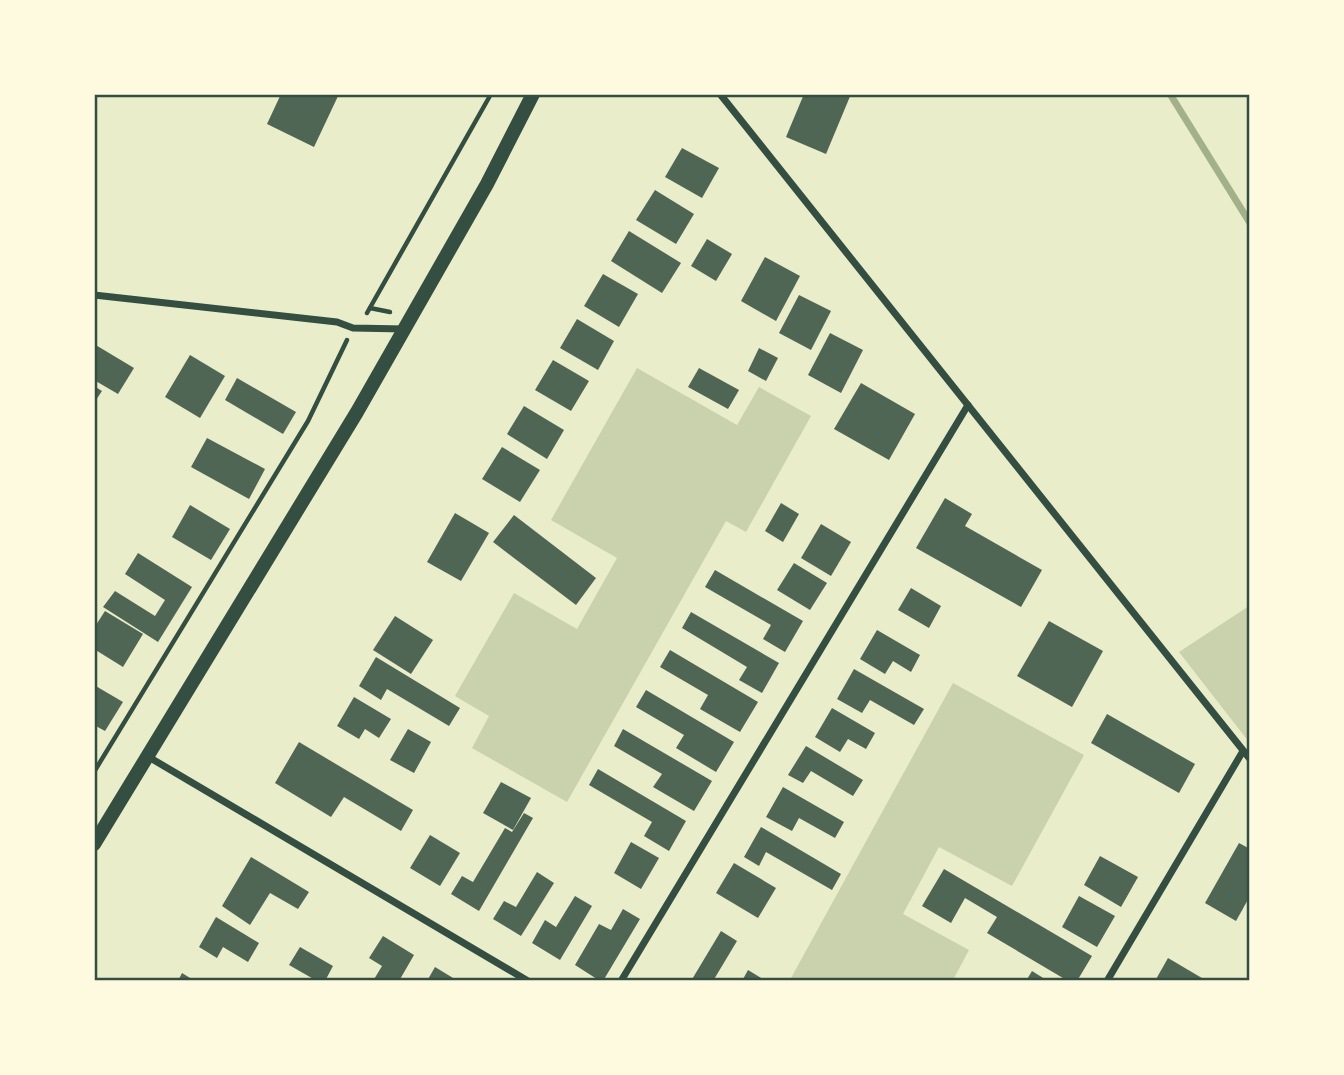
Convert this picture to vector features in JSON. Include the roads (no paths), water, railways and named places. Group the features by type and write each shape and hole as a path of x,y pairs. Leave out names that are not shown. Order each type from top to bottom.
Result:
{"main road":[{"path":"94,844 357,412 486,184 533,94"}],"street":[{"path":"720,94 1250,759"},
{"path":"94,295 337,322 353,328 405,329"},
{"path":"621,981 968,405"},
{"path":"1107,981 1244,751"},
{"path":"147,756 528,981"}],"waterway":[{"path":"1170,94 1250,223"}]}
